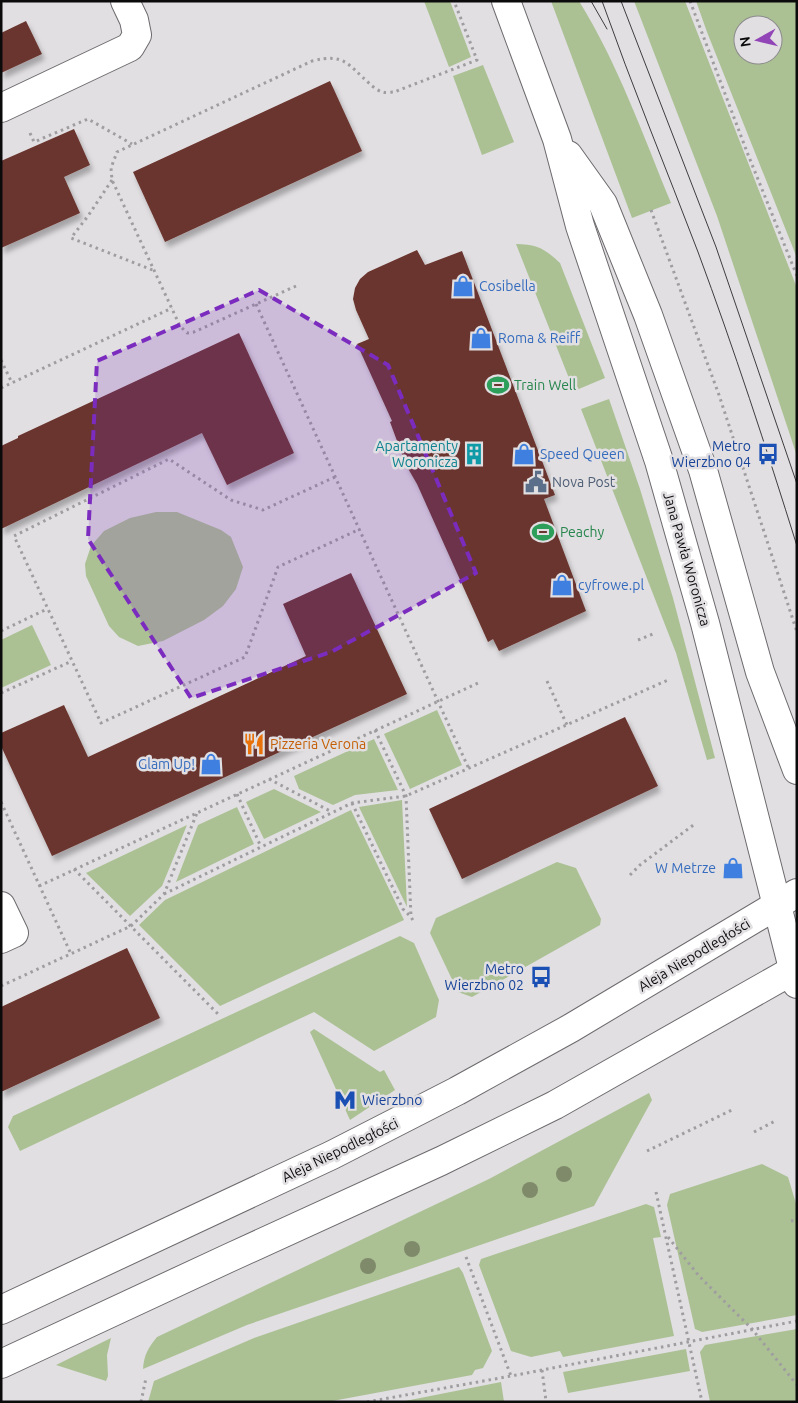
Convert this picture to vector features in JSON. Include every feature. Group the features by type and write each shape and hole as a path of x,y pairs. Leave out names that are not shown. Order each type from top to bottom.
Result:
{"street":[{"name":"Jana Pawła Woronicza","path":"506,1 557,139 580,226 659,461 787,899 796,974"},
{"path":"9,104 130,47 137,35 130,11"},
{"name":"Jana Pawła Woronicza","path":"557,139 603,204 648,315 703,470 760,672 797,770"},
{"name":"Aleja Niepodległości","path":"1,1310 332,1156 457,1091 571,1028 787,899"},
{"path":"1,906 14,933 1,939"},
{"path":"1,1364 442,1161 556,1105 796,974"}],"path":[{"path":"296,286 194,332 187,333 180,326 112,180 111,168 116,152 312,61 334,58 346,61 381,92 394,92 477,60 454,1"},
{"path":"690,1 747,152 797,276"},
{"path":"9,104 34,142 88,119 133,144"},
{"path":"112,180 71,238 155,272"},
{"path":"651,210 719,395 797,632"},
{"path":"256,304 469,769"},
{"path":"1,388 172,308"},
{"path":"1,360 12,383"},
{"path":"335,477 263,510 231,500 169,459 14,536 101,723 245,657 278,567 360,529"},
{"path":"1,631 47,609"},
{"path":"638,640 653,634"},
{"path":"1,694 72,661"},
{"path":"1,986 131,926 164,894 352,803 406,796 668,680"},
{"path":"547,681 567,725"},
{"path":"39,886 478,683"},
{"path":"375,730 406,796 411,917"},
{"path":"270,779 333,812"},
{"path":"237,794 261,847"},
{"path":"1,802 71,954"},
{"path":"352,803 403,909 414,922"},
{"path":"164,894 198,813"},
{"path":"630,874 696,823"},
{"path":"74,869 218,1014"},
{"path":"647,1151 734,1109"},
{"path":"754,1132 777,1120"},
{"path":"656,1192 702,1402"},
{"path":"791,1221 797,1220"},
{"path":"666,1235 698,1276 752,1329 797,1385"},
{"path":"466,1257 511,1376"},
{"path":"367,1402 797,1321"},
{"path":"542,1370 546,1401"},
{"path":"141,1402 146,1378"}],"highlighted area":[{"path":"259,290 388,365 476,573 331,652 191,698 88,539 97,361"}],"green space":[{"path":"424,1 450,1 471,57 449,67"},
{"path":"551,1 579,1 618,75 671,203 632,218"},
{"path":"634,1 685,1 797,288 797,456 717,216"},
{"path":"696,1 797,1 797,258 707,32"},
{"path":"483,65 514,142 482,155 453,76"},
{"path":"516,244 540,248 560,263 605,378 574,391"},
{"path":"609,399 640,489 673,598 715,758 707,760 676,653 581,409"},
{"path":"156,512 177,512 221,530 231,537 243,567 236,589 223,606 204,620 163,641 138,646 119,637 109,626 86,576 85,564 91,546 104,531 130,518"},
{"path":"32,625 51,665 1,688 1,640"},
{"path":"437,710 462,765 410,789 384,734"},
{"path":"374,739 398,790 355,795 333,805 299,789 294,776"},
{"path":"274,789 321,812 264,839 246,802"},
{"path":"402,800 407,907 359,807"},
{"path":"237,807 254,844 176,882 198,825"},
{"path":"351,810 404,920 220,1006 139,925 165,900"},
{"path":"187,825 162,886 130,916 86,873"},
{"path":"557,862 576,868 601,919 600,925 472,997 458,992 430,933 436,918"},
{"path":"400,936 414,943 439,1000 436,1017 374,1051 314,1012 20,1151 8,1127 13,1116"},
{"path":"314,1029 380,1072 384,1070 395,1090 350,1120 310,1032"},
{"path":"649,1093 652,1100 594,1206 247,1325 143,1369 147,1352 157,1337 489,1179"},
{"path":"762,1164 788,1177 797,1207 797,1315 702,1332 695,1329 667,1205 670,1194"},
{"path":"646,1204 654,1207 661,1237 653,1238 674,1336 563,1357 560,1351 531,1357 511,1351 479,1265 481,1259"},
{"path":"459,1267 463,1273 492,1351 483,1368 475,1370 472,1375 327,1402 148,1402 154,1381 254,1338"},
{"path":"797,1329 797,1402 710,1402 700,1352 705,1345"},
{"path":"111,1338 107,1355 108,1376 106,1381 56,1365"},
{"path":"686,1349 690,1371 568,1393 563,1372"},
{"path":"501,1382 504,1402 400,1402"}],"building":[{"path":"26,21 42,54 1,73 1,33"},
{"path":"330,81 362,151 165,242 133,172"},
{"path":"74,129 90,165 64,177 80,213 1,248 1,161"},
{"name":"Apartamenty Woronicza","path":"417,250 425,265 462,251 555,495 544,499 586,611 499,651 493,639 488,642 417,484 406,465 390,422 392,421 357,344 369,339 353,299 355,288 360,279 368,272"},
{"path":"239,333 294,453 227,485 202,433 1,529 1,446 18,438 18,436"},
{"path":"351,573 407,694 52,856 1,746 1,733 64,705 88,757 306,656 283,604"},
{"path":"625,717 658,786 462,879 429,809"},
{"path":"127,948 160,1018 1,1092 1,1007"}],"tram line":[{"path":"591,1 607,29"},
{"path":"602,1 711,288 797,546"},
{"path":"621,1 716,247 797,484"}],"place":[{"name":"Cosibella","path":"463,286"},
{"name":"Roma & Reiff","path":"481,338"},
{"name":"Train Well","path":"498,385"},
{"name":"Apartamenty Woronicza","path":"474,454"},
{"name":"Speed Queen","path":"524,454"},
{"name":"Metro Wierzbno 04","path":"768,454"},
{"name":"Nova Post","path":"536,482"},
{"name":"Peachy","path":"543,532"},
{"name":"cyfrowe.pl","path":"562,585"},
{"name":"Pizzeria Verona","path":"254,744"},
{"name":"Glam Up!","path":"211,764"},
{"name":"W Metrze","path":"733,868"},
{"name":"Metro Wierzbno 02","path":"541,977"},
{"name":"Wierzbno","path":"345,1100"}]}
